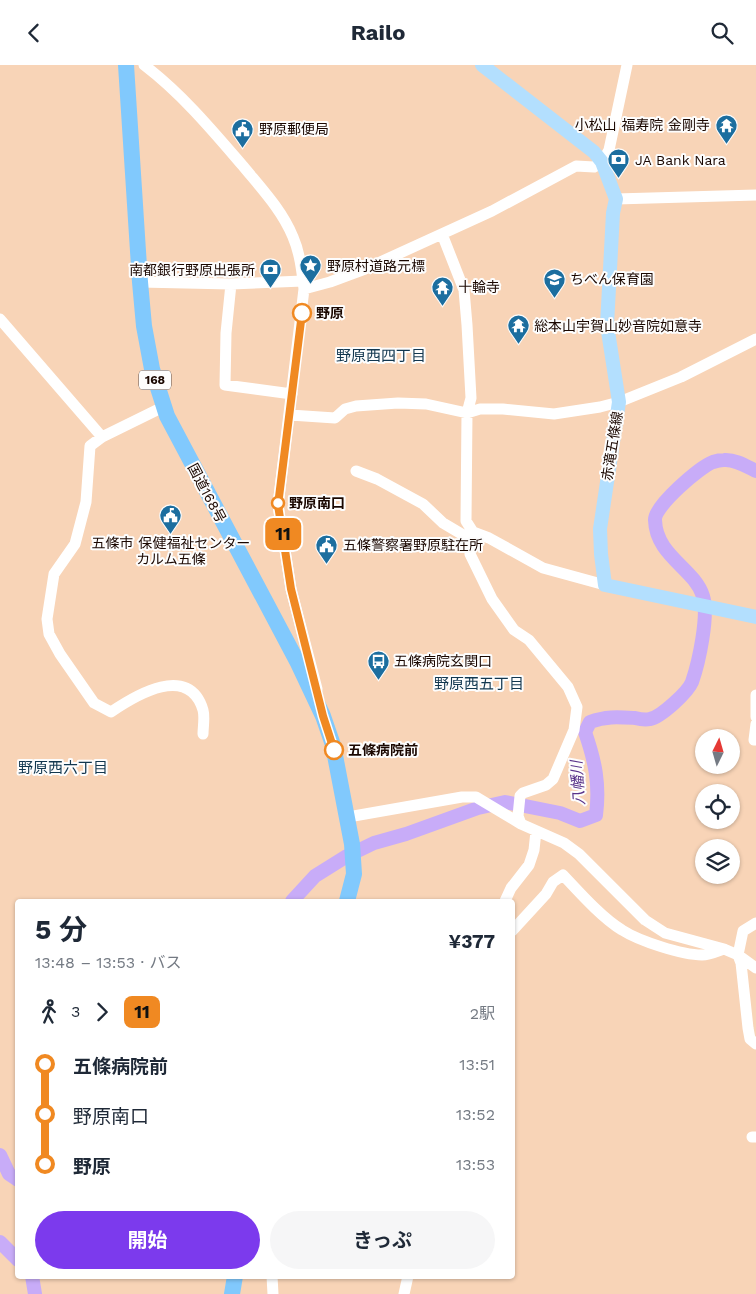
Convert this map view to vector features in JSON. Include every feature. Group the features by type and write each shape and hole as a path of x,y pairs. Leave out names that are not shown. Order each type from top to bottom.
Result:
{"highway":[{"name":"国道168号","path":"126,65 140,282 144,326 152,369 164,407 185,451 298,663 323,716 333,745 353,851 354,874 348,899"},
{"path":"232,1294 234,1279"}],"main road":[{"name":"赤滝五條線","path":"482,65 583,143 602,162 616,199 613,213 607,317 608,335 619,402 600,529 605,585"},
{"path":"605,585 756,617"}],"street":[{"path":"144,65 182,97 227,147 282,215 294,238 304,285 278,505 291,589 323,716"},
{"path":"140,282 304,285 330,283 492,211 576,166 594,167 602,162 609,150 627,65"},
{"path":"616,199 756,195"},
{"path":"442,234 464,290 471,398 467,413 466,521 471,535 470,554 492,599 514,630 529,640 568,687 577,707 574,730 553,779 546,785 523,793 516,818"},
{"path":"231,284 226,333 224,385 292,394"},
{"path":"0,319 102,437"},
{"path":"290,415 335,418 346,409 356,406 398,403 426,404 467,413 480,409 503,409 554,415 619,402 681,377 756,339"},
{"path":"164,407 102,437 90,446 86,502 75,544 54,574 48,619 49,634 60,654 94,703 111,712 136,695 163,686 183,687 195,695 204,711 203,734"},
{"path":"356,471 378,479 423,504 443,523 471,535 488,538 543,568 605,585"},
{"path":"756,695 756,717"},
{"path":"756,724 754,740 756,740"},
{"path":"348,817 462,797 476,797 536,831 564,843 579,854 644,920 655,928 665,933 724,949 738,955 756,968"},
{"path":"506,899 511,888 529,865 534,850 536,831"},
{"path":"515,928 546,894 553,882 563,875 583,897 621,930 643,941 702,955 724,949"},
{"path":"756,923 742,931 738,955 741,963 750,1039 756,1044"},
{"path":"272,1279 273,1294"},
{"path":"404,1294 407,1279"}],"waterway":[{"name":"八幡川","path":"294,899 315,876 347,856 374,843 406,834 478,808 505,802 560,813 580,821 596,815 596,773 585,732 590,722 612,717 648,719 661,714 685,692 692,682 700,651 705,615 703,596 692,577 662,543 657,532 655,520 657,514 669,497 698,471 713,462 732,461 756,471"},
{"path":"0,1155 9,1174 15,1178"},
{"path":"0,1242 15,1257"},
{"path":"32,1279 35,1294"}],"bus line":[{"name":"11","path":"302,313 278,505 291,589 323,716 334,750"}],"place":[{"name":"小松山 福寿院 金剛寺","path":"726,144"},
{"name":"野原郵便局","path":"243,148"},
{"name":"JA Bank Nara","path":"619,179"},
{"name":"野原村道路元標","path":"311,285"},
{"name":"南都銀行野原出張所","path":"271,289"},
{"name":"ちべん保育園","path":"554,298"},
{"name":"十輪寺","path":"442,306"},
{"name":"野原","path":"302,313"},
{"name":"総本山宇賀山妙音院如意寺","path":"518,345"},
{"name":"野原南口","path":"278,503"},
{"name":"五條市 保健福祉センター カルム五條","path":"171,534"},
{"name":"五條警察署野原駐在所","path":"327,564"},
{"name":"五條病院玄関口","path":"378,680"},
{"name":"五條病院前","path":"334,750"}],"district":[{"name":"野原西四丁目","path":"381,356"},
{"name":"野原西五丁目","path":"479,684"},
{"name":"野原西六丁目","path":"63,768"}]}
